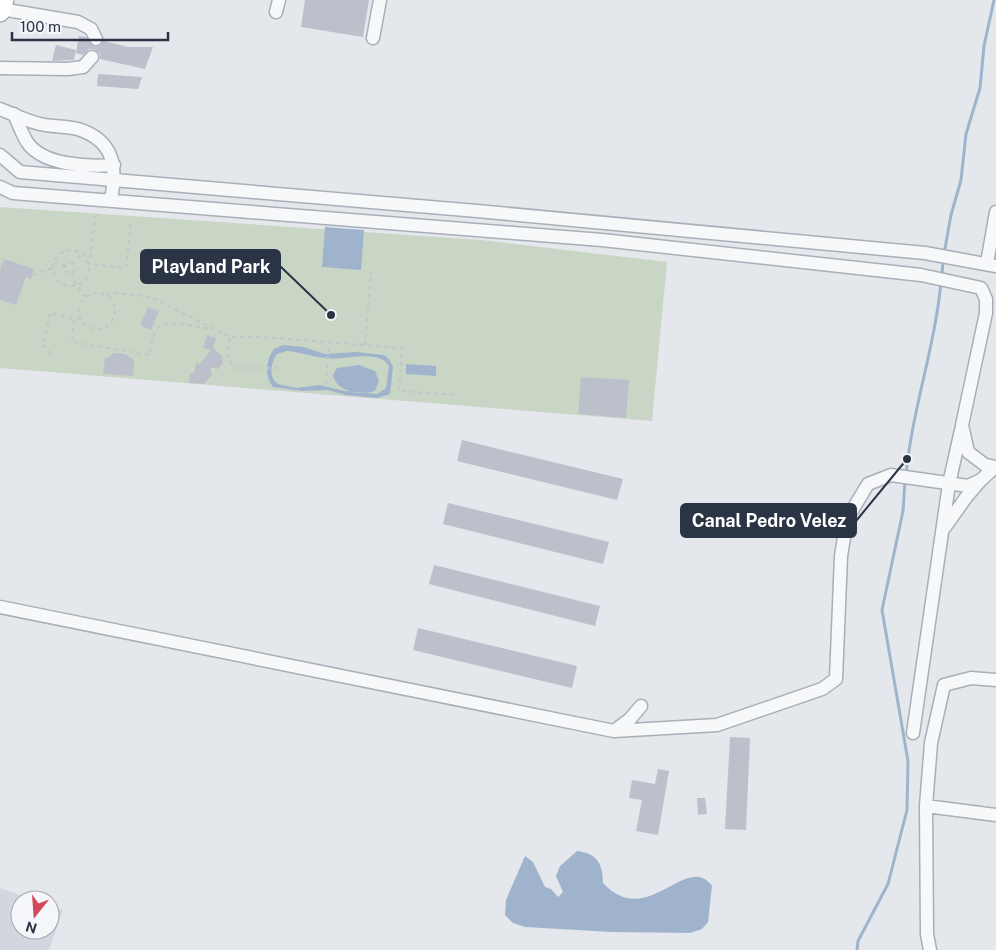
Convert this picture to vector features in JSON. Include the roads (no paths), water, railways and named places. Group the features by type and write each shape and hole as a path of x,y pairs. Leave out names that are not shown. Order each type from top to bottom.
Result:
{"street":[{"path":"373,38 380,0"},
{"path":"2,7 78,22 91,29 96,39"},
{"path":"0,68 68,69 83,67 92,57"},
{"path":"0,109 39,124 78,130 96,139 110,152 114,165 111,200"},
{"path":"14,114 28,144 51,160 90,166 114,165"},
{"path":"0,156 20,172 925,253 991,264 996,212"},
{"path":"0,187 13,193 602,240 921,275 981,288 986,299 986,313 948,484 913,733"},
{"path":"762,258 767,248 766,239"},
{"path":"792,261 788,254 789,249 797,241"},
{"path":"942,531 967,496 995,468 975,459 968,452 962,425"},
{"path":"0,607 614,731 717,726 822,689 836,679 841,556 847,519 868,484 891,475 968,486 981,480"},
{"path":"930,950 927,934 926,806 931,743 944,685 971,678 996,680"},
{"path":"614,731 630,720 641,706"},
{"path":"926,806 996,815"}],"water":[{"path":"325,227 364,230 361,270 322,267"},
{"path":"283,345 304,347 325,354 356,352 384,355 389,359 393,367 390,394 377,398 345,395 328,390 302,391 273,387 268,378 267,368 269,358 274,349","holes":["287,351 326,358 360,356 377,358 389,366 386,388 377,394 345,391 320,385 296,388 278,384 272,374 273,361 277,354"]},
{"path":"406,364 436,366 436,376 406,374"},
{"path":"359,365 375,371 379,381 375,391 356,393 344,389 335,381 333,375 337,368"},
{"path":"577,851 590,854 598,861 602,870 603,883 620,895 635,899 650,896 690,878 702,878 712,886 708,922 702,929 690,933 612,932 525,927 513,923 505,915 506,900 525,856 533,862 545,887 551,889 558,897 563,892 556,876 560,866"}],"waterway":[{"path":"944,254 951,215 961,180 966,134 980,88 984,46 994,0"},
{"path":"942,276 943,260"},
{"path":"906,475 913,427 934,330 941,282"},
{"path":"857,950 858,941 888,884 907,810 908,761 882,610 903,511 905,481"}],"place":[{"name":"Playland Park","path":"331,315"},
{"name":"Canal Pedro Velez","path":"907,459"}]}
